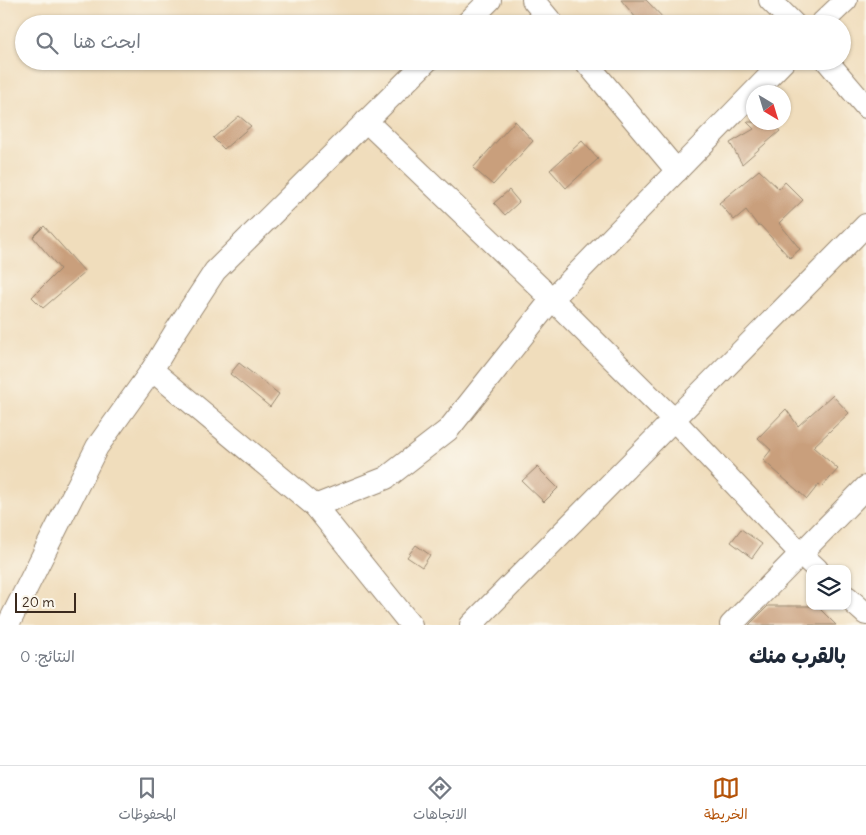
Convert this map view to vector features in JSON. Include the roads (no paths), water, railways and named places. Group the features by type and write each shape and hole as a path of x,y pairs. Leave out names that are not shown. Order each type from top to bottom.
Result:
{"street":[{"path":"475,15 490,0"},
{"path":"533,0 546,15"},
{"path":"770,0 785,15"},
{"path":"830,15 846,0"},
{"path":"8,625 97,447 152,370 176,329 215,271 419,70"},
{"path":"593,70 677,170"},
{"path":"315,506 386,478 448,430 552,298 775,70"},
{"path":"835,70 866,107"},
{"path":"366,122 552,298 674,420 809,561"},
{"path":"471,625 866,225"},
{"path":"152,370 315,506 411,625"},
{"path":"731,625 809,561 866,487"},
{"path":"851,601 866,614"}]}
